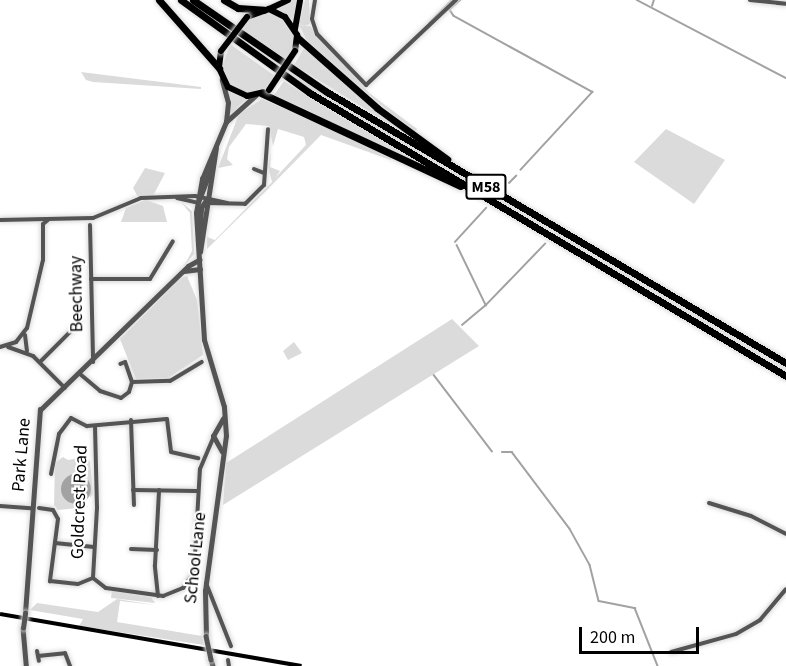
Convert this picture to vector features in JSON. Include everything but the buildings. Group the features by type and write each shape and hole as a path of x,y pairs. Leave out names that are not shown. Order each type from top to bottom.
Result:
{"highway":[{"path":"159,0 219,68"},
{"name":"M58","path":"181,0 287,78 786,376"},
{"name":"M58","path":"193,0 299,75 786,363"},
{"path":"224,0 238,8 266,10"},
{"name":"M58","path":"298,38 399,126 494,192"},
{"name":"M58","path":"259,94 380,147 515,215"}],"main road":[{"path":"266,10 285,17 295,29 298,38 295,51 269,90 259,94 237,93 222,80 219,68 221,51 247,16 288,0"},
{"path":"295,29 300,0"}],"street":[{"path":"315,0 312,19 317,34 366,85 456,0"},
{"path":"750,0 786,4"},
{"path":"216,148 226,122 228,103 222,80"},
{"path":"226,122 259,94"},
{"path":"175,197 206,203 248,202 264,185 268,129"},
{"name":"School Lane","path":"198,246 216,148"},
{"name":"School Lane","path":"200,196 216,148"},
{"name":"School Lane","path":"200,259 197,202 215,159"},
{"path":"254,169 264,173"},
{"path":"0,220 93,218 137,198 200,196 226,203"},
{"name":"School Lane","path":"206,203 200,259 206,352 224,417 225,433 204,604 206,636 213,666"},
{"path":"27,352 25,333 42,266 44,224 40,219"},
{"path":"44,224 51,219"},
{"name":"Beechway","path":"90,225 93,362"},
{"path":"91,279 150,279 173,241"},
{"name":"Park Lane","path":"26,666 23,628 37,418 43,406 93,362 183,271 200,259"},
{"path":"183,271 200,269"},
{"path":"40,362 80,322"},
{"path":"2,346 25,333"},
{"path":"2,346 27,352 65,388"},
{"path":"80,374 100,391 117,398 128,394 132,382 125,362 120,364"},
{"path":"132,382 170,381 202,362"},
{"path":"216,441 224,417"},
{"path":"45,469 51,472 66,423 71,418 95,426"},
{"name":"Goldcrest Road","path":"158,596 105,588 93,578 95,426 131,420 168,419 171,452 198,458"},
{"path":"131,420 134,505"},
{"path":"218,430 225,433"},
{"path":"159,490 158,596 179,591 194,572 198,491 207,448 216,441 225,440"},
{"name":"School Lane","path":"216,441 222,453"},
{"path":"133,490 198,491"},
{"path":"709,503 751,516 786,534"},
{"path":"0,506 31,508"},
{"path":"39,508 49,506 57,516 50,581 78,584 93,578"},
{"path":"55,543 94,547"},
{"path":"131,549 157,550"},
{"path":"206,583 231,646"},
{"path":"671,652 736,634 760,620 786,589"},
{"path":"204,604 215,601"},
{"path":"38,656 65,653 70,666"},
{"path":"228,660 229,666"}],"shaded area":[{"path":"291,0 298,0 293,20 278,9"},
{"path":"305,0 309,0 310,24 305,26 299,24"},
{"path":"267,13 282,18 293,34 294,46 286,59 241,29 251,18"},
{"path":"299,25 310,26 369,93 417,129 414,133 308,43"},
{"path":"230,44 275,76 265,89 246,93 230,86 221,70"},
{"path":"304,48 384,116 411,137 294,65"},
{"path":"81,72 201,87 201,89 93,82 86,80"},
{"path":"289,72 407,143 405,147 286,76"},
{"path":"284,81 422,164 284,102 274,95"},
{"path":"227,91 246,99 232,113 229,112"},
{"path":"262,99 392,156 391,160 321,135 207,249 207,237 215,240 272,182 268,167 271,151 270,167 280,171 275,178 306,145 304,137 278,129 273,146 269,126 246,124 229,147 227,159 233,165 218,168 239,114"},
{"path":"666,129 725,160 694,204 634,162"},
{"path":"145,168 165,173 153,196 138,197 133,188"},
{"path":"146,200 163,206 167,222 121,222 126,208"},
{"path":"181,202 192,211 194,254 184,266 192,251 190,213"},
{"path":"187,276 197,300 203,355 168,378 136,379 120,339 181,278"},
{"path":"452,319 479,346 223,505 226,463"},
{"path":"294,342 302,353 288,360 283,351"},
{"path":"63,457 68,460 84,457 90,461 93,494 90,498 89,484 73,504 86,504 88,507 58,510 54,505 55,463"},
{"path":"76,474 87,478 91,489 87,500 76,504 65,500 61,489 65,478"},
{"path":"112,591 151,597 155,603 111,598"},
{"path":"117,599 155,605 120,601 117,622 202,636 204,645 79,626 83,619 30,610 37,603 98,612"}],"waterway":[{"path":"429,23 452,0"},
{"path":"461,0 450,10 454,16 593,92 521,170"},
{"path":"637,0 786,78"},
{"path":"652,6 654,0"},
{"path":"509,183 516,176"},
{"path":"455,242 486,208"},
{"path":"457,245 486,305 545,244"},
{"path":"462,325 486,305"},
{"path":"434,375 492,451"},
{"path":"502,452 512,452 570,529 590,565 599,601 635,608 658,666"}],"railway":[{"path":"0,614 302,666"}]}
